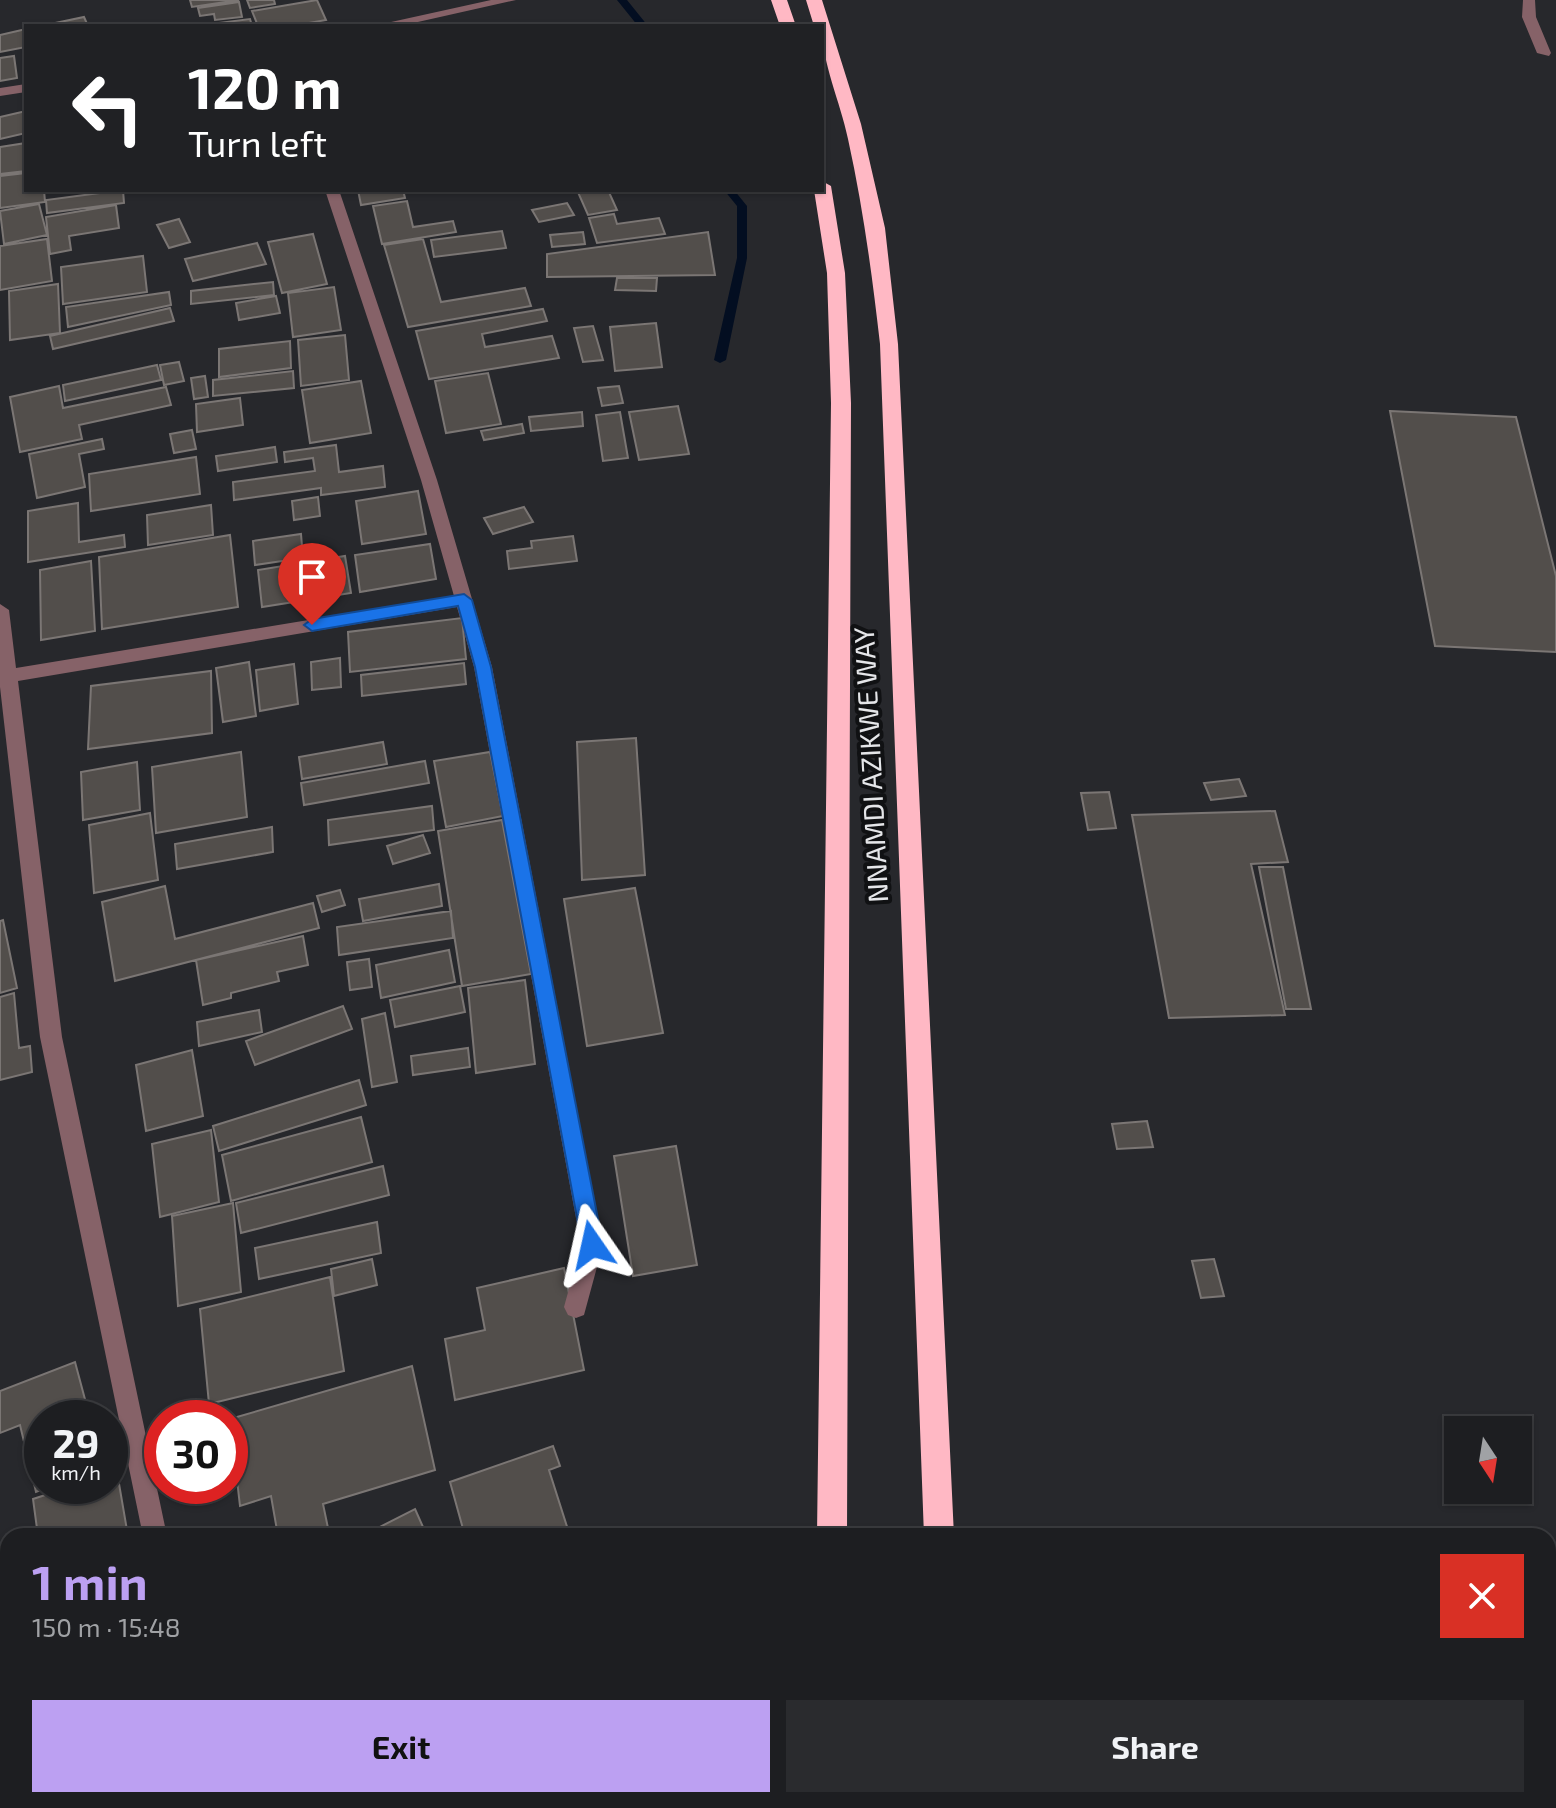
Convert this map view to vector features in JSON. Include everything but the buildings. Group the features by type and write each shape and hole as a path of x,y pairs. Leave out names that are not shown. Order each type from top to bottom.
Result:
{"highway":[{"path":"779,0 787,24"},
{"name":"NNAMDI AZIKWE WAY","path":"814,0 822,24"},
{"name":"NNAMDI AZIKWE WAY","path":"824,32 853,124 876,228 889,344 939,1528"},
{"name":"NNAMDI AZIKWE WAY","path":"823,192 836,273 841,403 832,1528"}],"street":[{"path":"390,24 510,0"},
{"path":"1529,0 1529,17 1544,53"},
{"path":"0,92 24,88"},
{"path":"333,192 429,480 483,667 592,1245 576,1307"},
{"path":"4,676 464,600"},
{"path":"0,610 4,676 51,1037 153,1528"}],"waterway":[{"path":"622,0 641,24"},
{"path":"720,360 742,258 742,206 731,192"}],"route":[{"path":"312,625 464,600 483,667 592,1245"}]}
